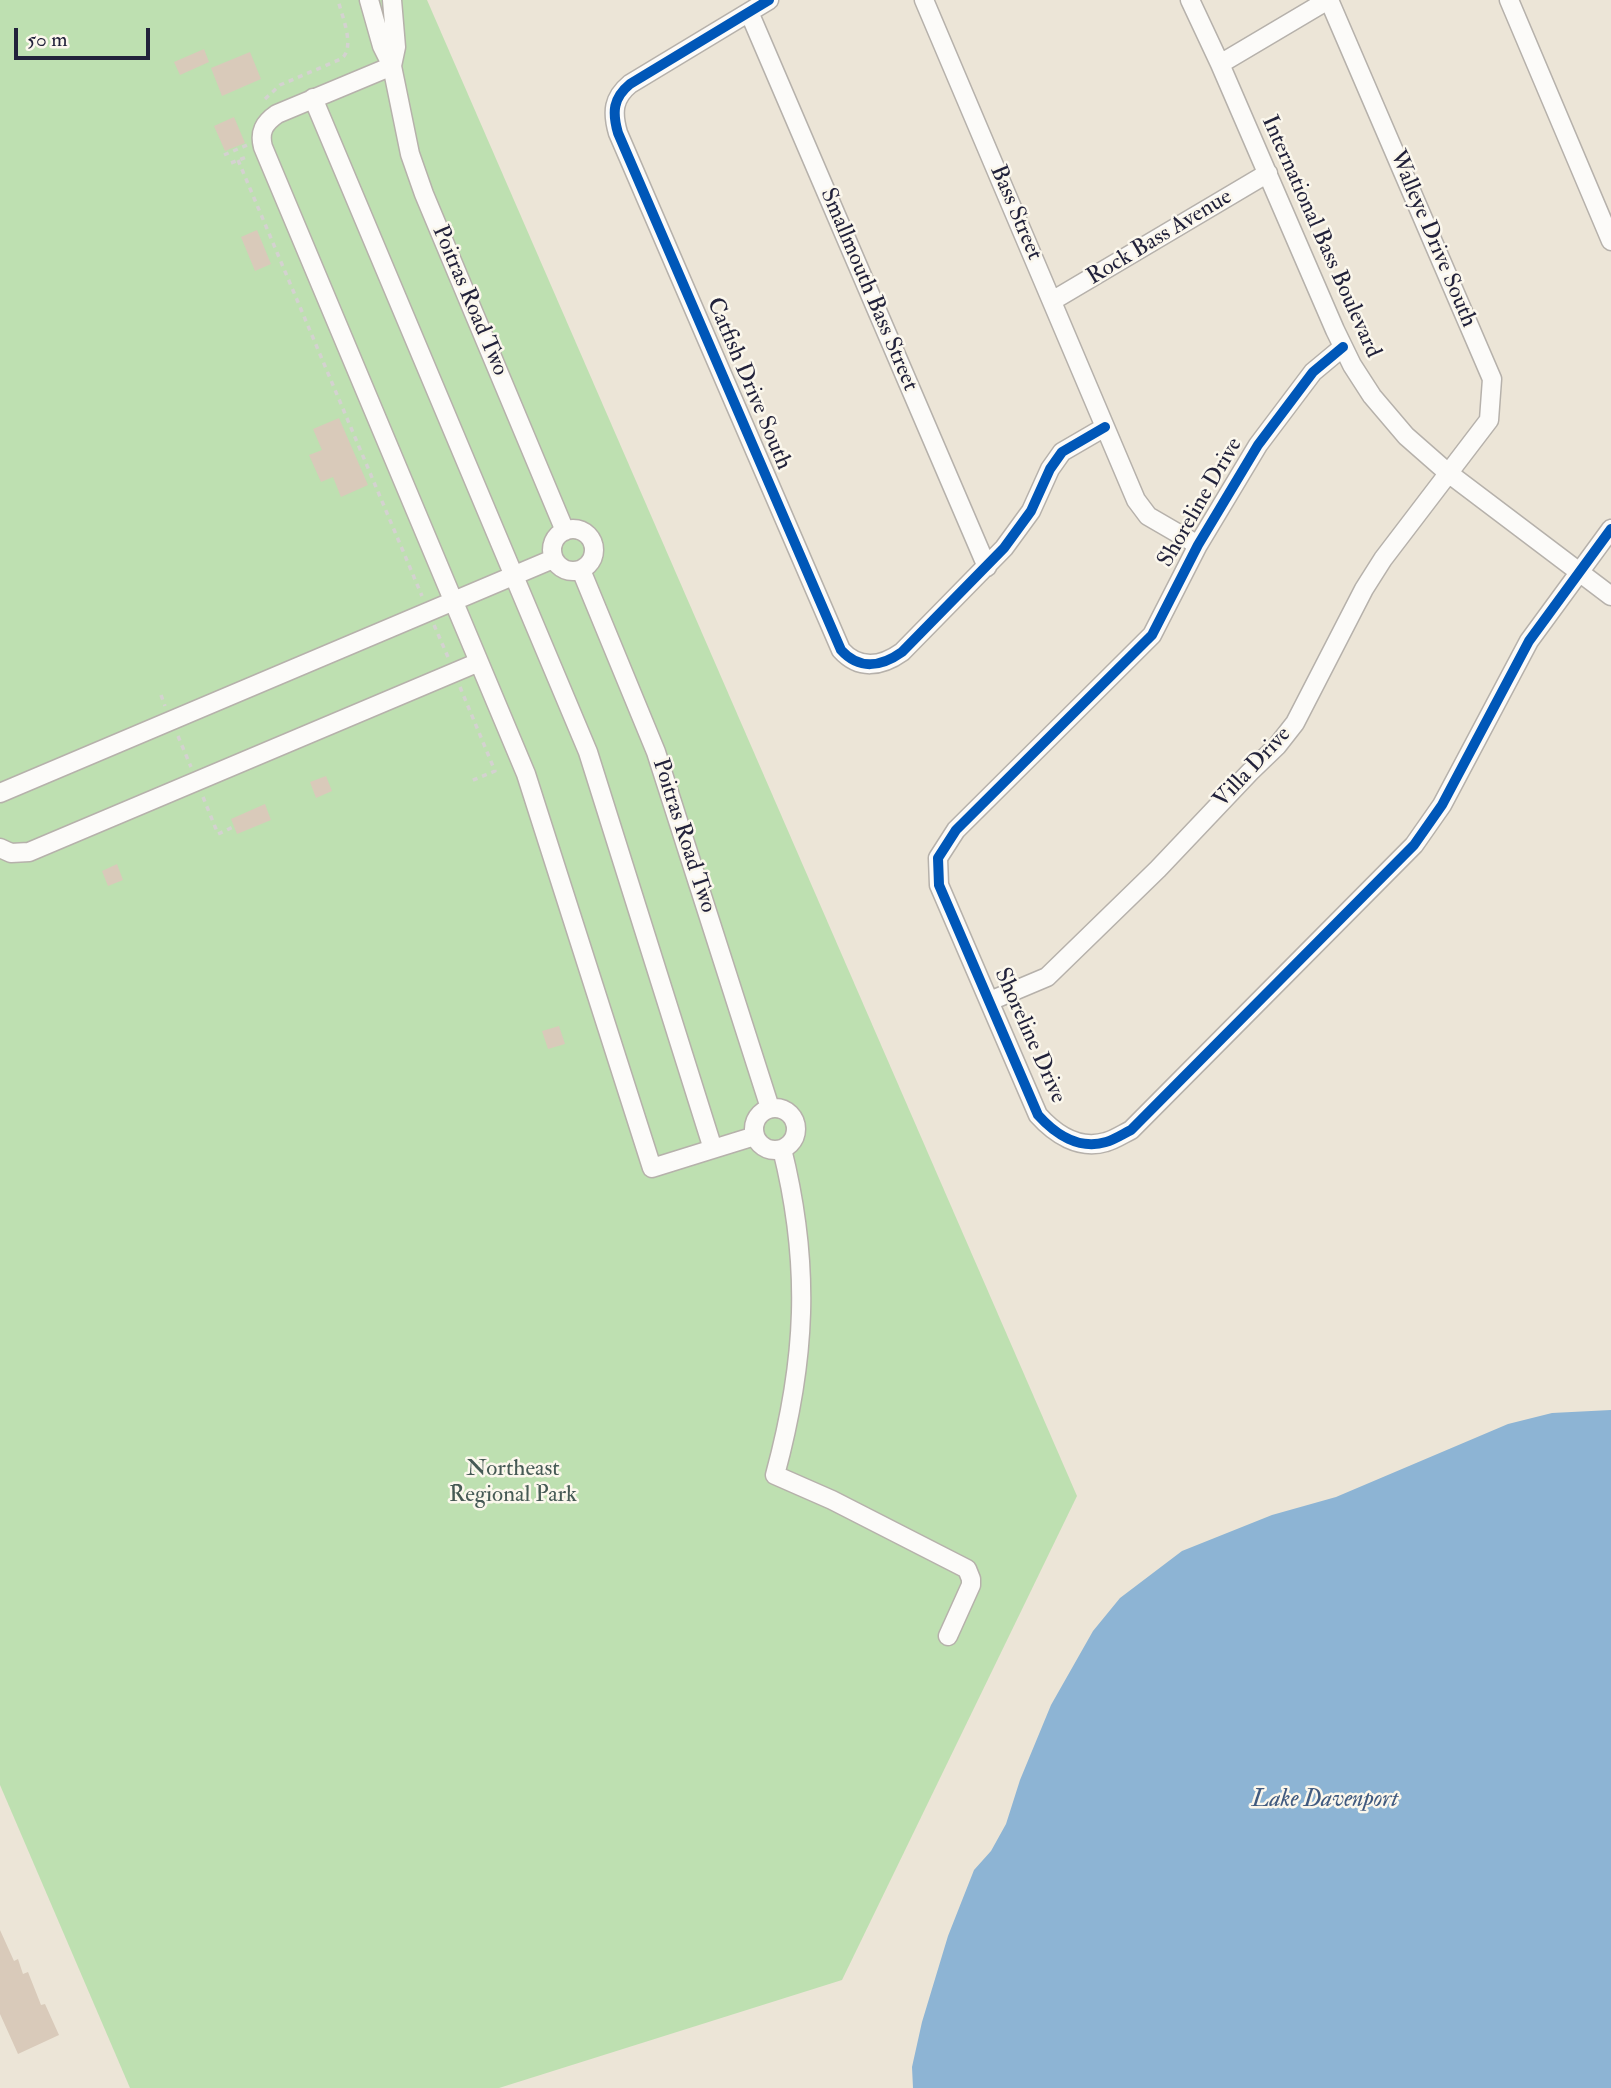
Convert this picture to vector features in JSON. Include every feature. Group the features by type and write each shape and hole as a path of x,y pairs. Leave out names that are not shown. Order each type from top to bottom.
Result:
{"street":[{"name":"Poitras Road Two","path":"369,0 382,46 392,66 410,154 424,194 565,531"},
{"name":"Poitras Road Two","path":"392,0 396,47 392,66"},
{"path":"749,12 769,0"},
{"name":"Bass Street","path":"924,0 1129,485 1142,510 1198,545"},
{"name":"International Bass Boulevard","path":"1190,0 1343,346 1362,381 1406,436 1447,472 1611,596"},
{"path":"1220,64 1329,0"},
{"name":"Walleye Drive South","path":"1329,0 1492,379 1489,420 1447,472"},
{"path":"1509,0 1611,241"},
{"name":"Catfish Drive South","path":"749,12 630,83 617,96 613,114 618,133 835,639 848,657 865,665 884,663 902,652 987,567"},
{"name":"Smallmouth Bass Street","path":"749,12 987,567"},
{"path":"392,66 267,120 260,136 262,147 526,774 652,1168 755,1136"},
{"path":"313,98 588,752 713,1149"},
{"name":"Rock Bass Avenue","path":"1052,301 1268,173"},
{"name":"Shoreline Drive","path":"1343,346 1312,372 1258,445 1198,545 1152,635 956,830 938,858 939,885 1038,1115 1051,1130 1076,1143 1105,1143 1131,1130 1414,845 1442,805 1530,641 1611,529"},
{"path":"987,567 1031,511 1050,470 1062,452 1105,427"},
{"name":"Villa Drive","path":"990,1001 1047,977 1158,870 1286,737 1302,712 1364,589 1447,472"},
{"path":"565,531 583,531 592,542 594,555 591,562 575,572 562,569 553,559 552,544 556,537 565,531"},
{"path":"0,793 553,559"},
{"name":"Poitras Road Two","path":"581,570 656,752 769,1108"},
{"path":"0,848 10,853 29,852 479,662"},
{"path":"769,1108 786,1111 796,1122 793,1142 782,1149 769,1149 758,1142 755,1136 755,1121 769,1108"},
{"path":"782,1149 798,1224 802,1322 795,1388 775,1475 832,1500 963,1566 970,1573 971,1585 948,1636"}],"path":[{"path":"260,106 276,88 341,60 346,54 348,46 338,0"},
{"path":"224,155 248,142 251,154 231,163"},
{"path":"238,160 495,771 471,781"}],"green space":[{"name":"Northeast Regional Park","path":"0,0 427,0 1077,1496 842,1980 499,2088 130,2088 0,1785"}],"water":[{"name":"Lake Davenport","path":"1611,1410 1611,2088 913,2088 912,2067 922,2022 948,1936 974,1870 991,1851 1006,1824 1020,1780 1051,1705 1093,1631 1120,1598 1182,1551 1272,1515 1336,1497 1508,1424 1552,1413"}],"building":[{"path":"204,49 209,62 180,75 174,62"},
{"path":"250,52 261,79 222,96 211,68"},
{"path":"234,117 245,143 225,151 214,126"},
{"path":"257,230 271,264 255,271 241,237"},
{"path":"339,418 368,485 341,497 333,477 321,482 309,455 322,450 313,429"},
{"path":"326,776 332,791 316,798 310,782"},
{"path":"265,804 271,820 237,834 231,819"},
{"path":"117,864 123,880 108,886 102,871"},
{"path":"559,1026 565,1044 548,1049 542,1031"},
{"path":"0,1930 14,1961 18,1959 23,1974 28,1972 41,2005 45,2004 59,2035 18,2054 0,2014"}],"cycle path":[{"path":"769,0 630,84 617,100 615,118 618,133 841,650 855,661 870,664 886,661 902,652 1004,548 1031,511 1050,469 1062,452 1105,427"},
{"path":"1343,347 1313,372 1258,445 1198,545 1152,635 956,830 938,858 939,885 1038,1115 1060,1134 1077,1142 1096,1144 1112,1140 1131,1130 1414,845 1442,805 1529,641 1611,529"}]}
